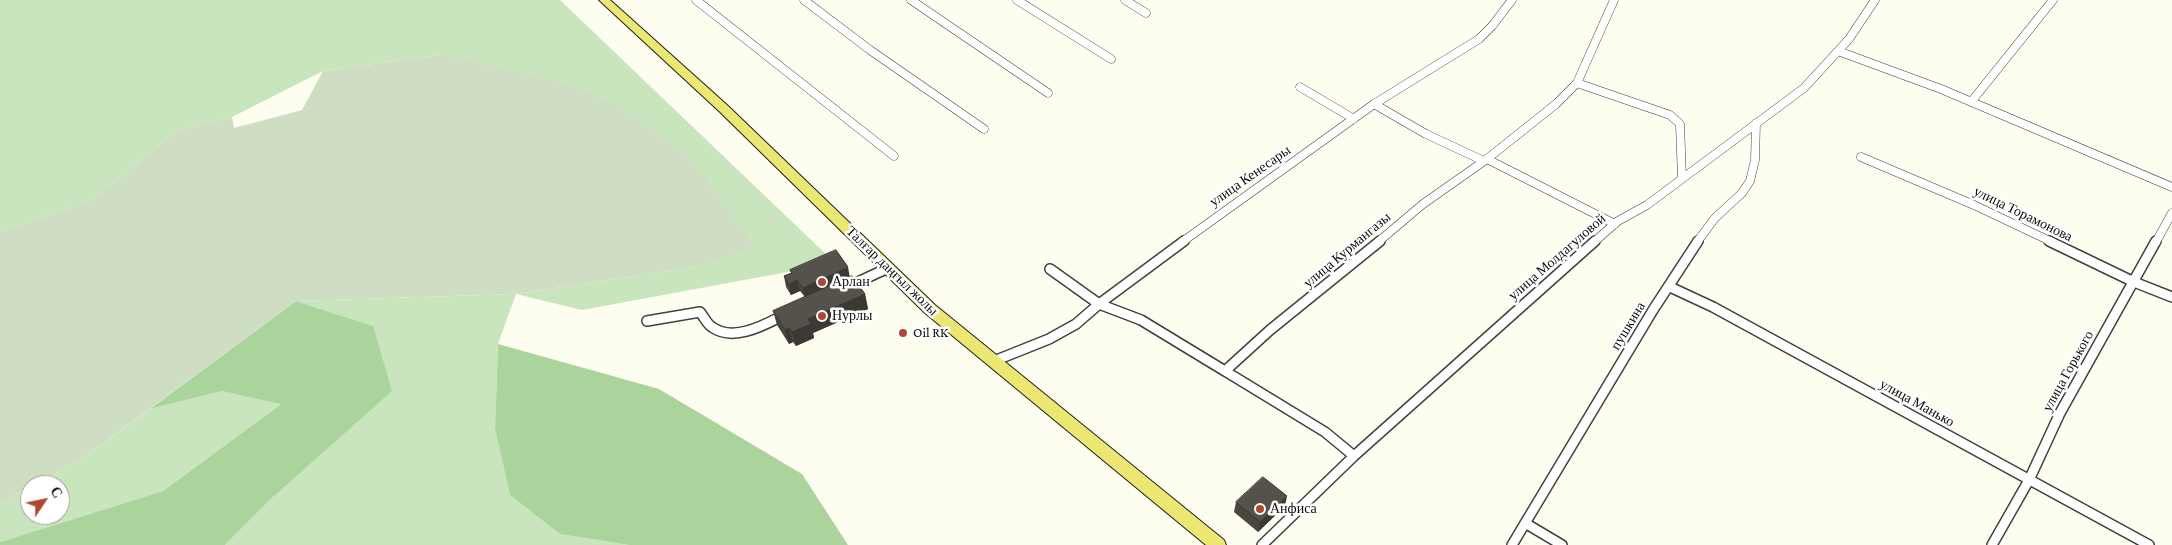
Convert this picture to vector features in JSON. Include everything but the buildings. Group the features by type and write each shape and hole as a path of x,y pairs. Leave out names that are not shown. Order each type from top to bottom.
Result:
{"main road":[{"name":"Талғар даңғыл жолы","path":"604,0 723,108 930,309 1218,545"}],"street":[{"path":"696,0 894,156"},
{"path":"804,0 870,50 984,129"},
{"path":"911,0 1048,92"},
{"path":"1017,0 1111,59"},
{"path":"1125,0 1146,13"},
{"name":"улица Кенесары","path":"994,361 1049,339 1076,324 1099,304 1235,203 1374,104 1478,39 1492,26 1512,0"},
{"name":"улица Курмангазы","path":"1225,371 1270,330 1339,276 1423,204 1485,160 1556,104 1577,83 1614,0"},
{"name":"улица Молдагуловой","path":"1262,545 1354,456 1615,224 1647,205 1804,88 1849,39 1875,0"},
{"path":"1971,102 2053,0"},
{"path":"1838,51 1971,102 2172,187"},
{"path":"1577,83 1670,114 1680,124 1682,178"},
{"path":"1300,87 1354,119"},
{"path":"1374,104 1426,134 1485,160 1615,224"},
{"name":"пушкина","path":"1512,545 1653,310 1670,287 1691,249 1750,180 1754,164 1756,123"},
{"name":"улица Торамонова","path":"1861,157 1974,205 2134,282 2172,297"},
{"name":"улица Горького","path":"1992,545 2028,480 2060,413 2172,213"},
{"path":"836,292 888,268"},
{"path":"1050,269 1099,304 1141,320 1325,432 1354,456"},
{"name":"улица Манько","path":"1670,287 1713,308 2149,545"},
{"path":"647,321 700,312 714,329 730,333 749,331 792,311"},
{"path":"1525,523 1562,545"}],"green space":[{"path":"0,0 560,0 830,258 809,268 582,310 516,294 693,267 444,54 323,71 232,117 177,130 94,199 0,232"},
{"path":"444,54 566,84 618,105 690,156 756,248 693,267 516,294 296,301 83,458 52,475 20,475 20,492 0,503 0,232 94,199 177,130 232,117 234,128 302,110 323,71"},
{"path":"516,294 498,344 495,429 510,495 561,534 629,545 225,545 274,496 373,326 296,301"},
{"path":"296,301 373,326 392,391 274,496 225,545 0,545 0,542 54,525 70,525 70,520 163,491 281,404 222,391 150,409"},
{"path":"498,344 659,389 802,474 848,545 629,545 560,534 510,495 495,429"},
{"path":"222,391 282,403 163,491 70,520 70,475 52,475 83,458 150,409"},
{"path":"20,492 20,525 54,525 0,542 0,503"}],"place":[{"name":"Арлан","path":"822,282"},
{"name":"Нурлы","path":"822,316"},
{"name":"Oil RK","path":"903,333"},
{"name":"Анфиса","path":"1260,509"}]}
